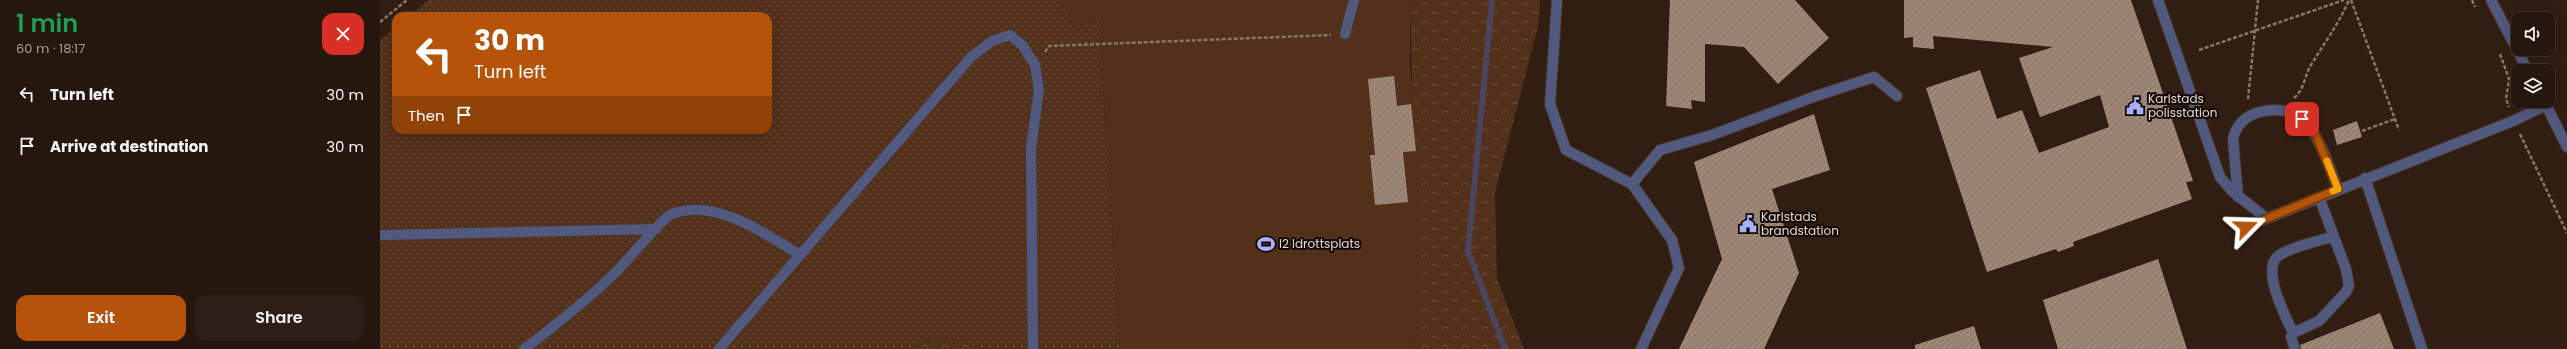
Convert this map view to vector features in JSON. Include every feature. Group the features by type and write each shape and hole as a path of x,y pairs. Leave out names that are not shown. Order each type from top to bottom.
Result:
{"street":[{"path":"1345,34 1354,0"},
{"path":"1557,0 1550,104 1566,150 1632,184 1672,240 1679,268 1641,349"},
{"path":"2158,0 2216,167 2225,184 2238,197 2266,218"},
{"path":"2491,0 2524,64"},
{"path":"719,349 971,57 992,41 1010,34 1023,46 1035,65 1038,90 1032,148 1033,349"},
{"path":"1632,184 1660,150 1712,135 1816,96 1874,77 1897,96"},
{"path":"2246,227 2365,178 2513,121 2536,108"},
{"path":"2548,108 2567,147"},
{"path":"2238,197 2233,139 2235,131 2247,118 2268,110 2284,111 2302,119 2312,128 2338,189"},
{"path":"2365,178 2422,349"},
{"path":"2293,332 2319,321 2349,286 2346,269 2332,237 2319,197"},
{"path":"524,349 549,331 606,281 665,218 672,214 694,211 710,212 744,222 800,255"},
{"path":"380,235 656,229"},
{"path":"2295,349 2291,337 2293,332 2275,291 2272,271 2274,262 2283,254 2332,237"}],"path":[{"path":"392,12 407,0"},
{"path":"2247,118 2258,0"},
{"path":"2199,50 2344,0"},
{"path":"2284,111 2288,103 2299,94 2308,71 2333,34 2350,0"},
{"path":"2350,0 2399,130"},
{"path":"380,22 392,12"},
{"path":"1035,65 1049,46 1345,34"},
{"path":"2362,132 2395,119"}],"green space":[{"path":"428,0 1058,0 1076,25 1099,21 1120,349 985,349 932,336 913,349 380,349 380,40 392,30 392,134 772,134 772,12 414,12"},
{"name":"I2 Idrottsplats","path":"1058,0 1410,0 1410,65 1418,152 1419,337 1410,349 1120,349 1099,21 1076,26"},
{"path":"1410,0 1540,0 1539,22 1495,193 1497,279 1524,349 1410,349 1419,337"},
{"path":"932,336 985,349 913,349"}],"building":[{"path":"1670,0 1795,0 1829,38 1778,84 1744,47 1705,44 1705,102 1691,100 1692,109 1666,106"},
{"path":"1904,0 2131,0 2193,181 2186,182 2192,199 2073,242 2074,246 2058,252 2056,249 1987,272 1926,88 1980,70 1997,119 2022,110 2039,153 2109,127 2100,95 2040,117 2019,58 2053,47 1933,36 1934,49 1913,47 1913,37 1904,38"},
{"path":"1394,76 1397,106 1411,104 1416,151 1403,152 1408,202 1375,205 1370,155 1375,155 1368,79"},
{"name":"Karlstads brandstation","path":"1814,114 1830,170 1772,189 1799,273 1764,349 1679,349 1722,259 1694,162"},
{"path":"2357,121 2362,137 2337,145 2333,130"},
{"path":"2158,259 2187,349 2058,349 2043,300"},
{"path":"2380,313 2394,349 2301,349 2300,345"},
{"path":"1974,326 1981,349 1915,349 1915,345"}],"waterway":[{"path":"1492,0 1468,251 1505,349"}],"slow traffic":[{"path":"2327,161 2338,189 2333,191"}],"place":[{"name":"Karlstads polisstation","path":"2135,106"},
{"name":"Karlstads brandstation","path":"1748,224"},
{"name":"I2 Idrottsplats","path":"1266,244"}],"route":[{"path":"2246,227 2338,189 2315,133 2309,124 2302,119"}]}
